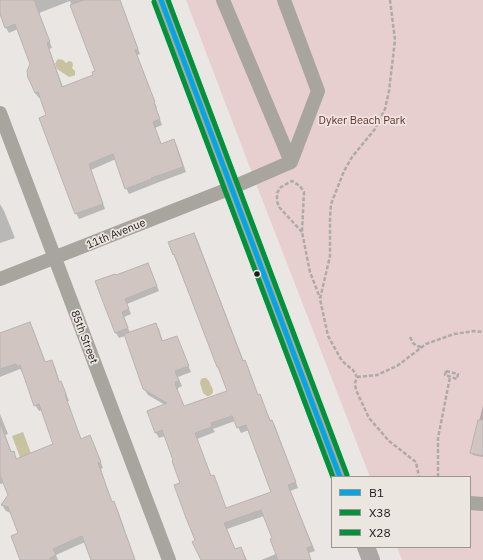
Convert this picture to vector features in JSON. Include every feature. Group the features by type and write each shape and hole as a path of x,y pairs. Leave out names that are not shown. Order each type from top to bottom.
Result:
{"main road":[{"path":"161,0 340,476"},
{"path":"366,548 371,560"}],"street":[{"path":"222,0 291,162"},
{"path":"284,0 318,91 291,162"},
{"name":"85th Street","path":"0,113 169,560"},
{"name":"11th Avenue","path":"0,279 231,188 291,162"},
{"path":"471,503 483,504"}],"path":[{"path":"320,299 330,256 331,204 344,171 352,157 375,129 385,109 389,91 395,40 390,0"},
{"path":"302,232 279,208 277,201 277,193 281,187 292,181 300,186 304,192 302,232 310,272 320,299 328,336 342,361 353,370 357,377 355,383 356,390 370,418 389,441 416,462 419,476"},
{"path":"357,377 377,375 397,366 426,344 454,334 474,331 483,332"},
{"path":"410,337 413,343 421,347"},
{"path":"446,371 458,374 457,379 450,377 445,375 446,371"},
{"path":"438,476 438,438 450,377"}],"green space":[{"name":"Dyker Beach Park","path":"186,0 483,0 483,560 402,560 397,548 471,548 471,476 370,476"}],"shaded area":[{"path":"59,59 66,63 69,61 72,62 72,68 75,71 75,75 69,77 57,69 55,64"},
{"path":"204,378 209,381 213,390 213,393 209,396 203,393 200,383 201,379"},
{"path":"23,432 32,456 21,460 12,436"}],"building":[{"path":"0,0 34,0 50,42 47,43 62,87 93,75 92,72 95,71 70,5 84,0 120,0 138,49 135,50 160,119 153,122 161,144 174,139 183,167 125,189 113,154 89,164 103,204 75,214 39,118 46,115 38,92 35,93 28,78 27,71 30,64 15,24 5,28 0,14"},
{"path":"194,233 243,361 245,360 258,395 260,394 270,421 272,420 296,482 288,485 312,546 307,548 311,560 278,560 270,539 272,538 261,510 224,523 235,549 241,547 246,560 201,560 192,542 195,540 174,485 180,483 172,461 173,460 162,430 155,433 147,411 167,403 143,389 124,334 156,323 162,341 177,336 189,366 175,371 179,381 175,382 175,384 184,406 227,391 168,242","holes":["232,416 237,428 246,425 271,492 226,508 214,475 211,476 195,433 212,427 211,423"]},
{"path":"148,263 157,286 125,299 129,309 122,312 128,328 115,333 95,281"},
{"path":"30,322 45,362 52,360 59,382 61,381 66,394 65,395 81,439 90,435 101,462 98,463 112,502 114,501 135,560 91,560 82,536 53,549 56,555 50,558 51,560 20,560 11,536 18,533 8,507 1,505 8,495 0,475 0,425 11,452 14,451 16,459 53,444 39,404 34,406 20,365 17,367 16,364 0,369 0,333"},
{"path":"478,420 483,420 483,456 470,453"}],"transit line":[{"name":"B1","path":"161,0 340,476"},
{"name":"X28","path":"168,0 347,475"},
{"name":"X38","path":"154,2 333,476"}]}
